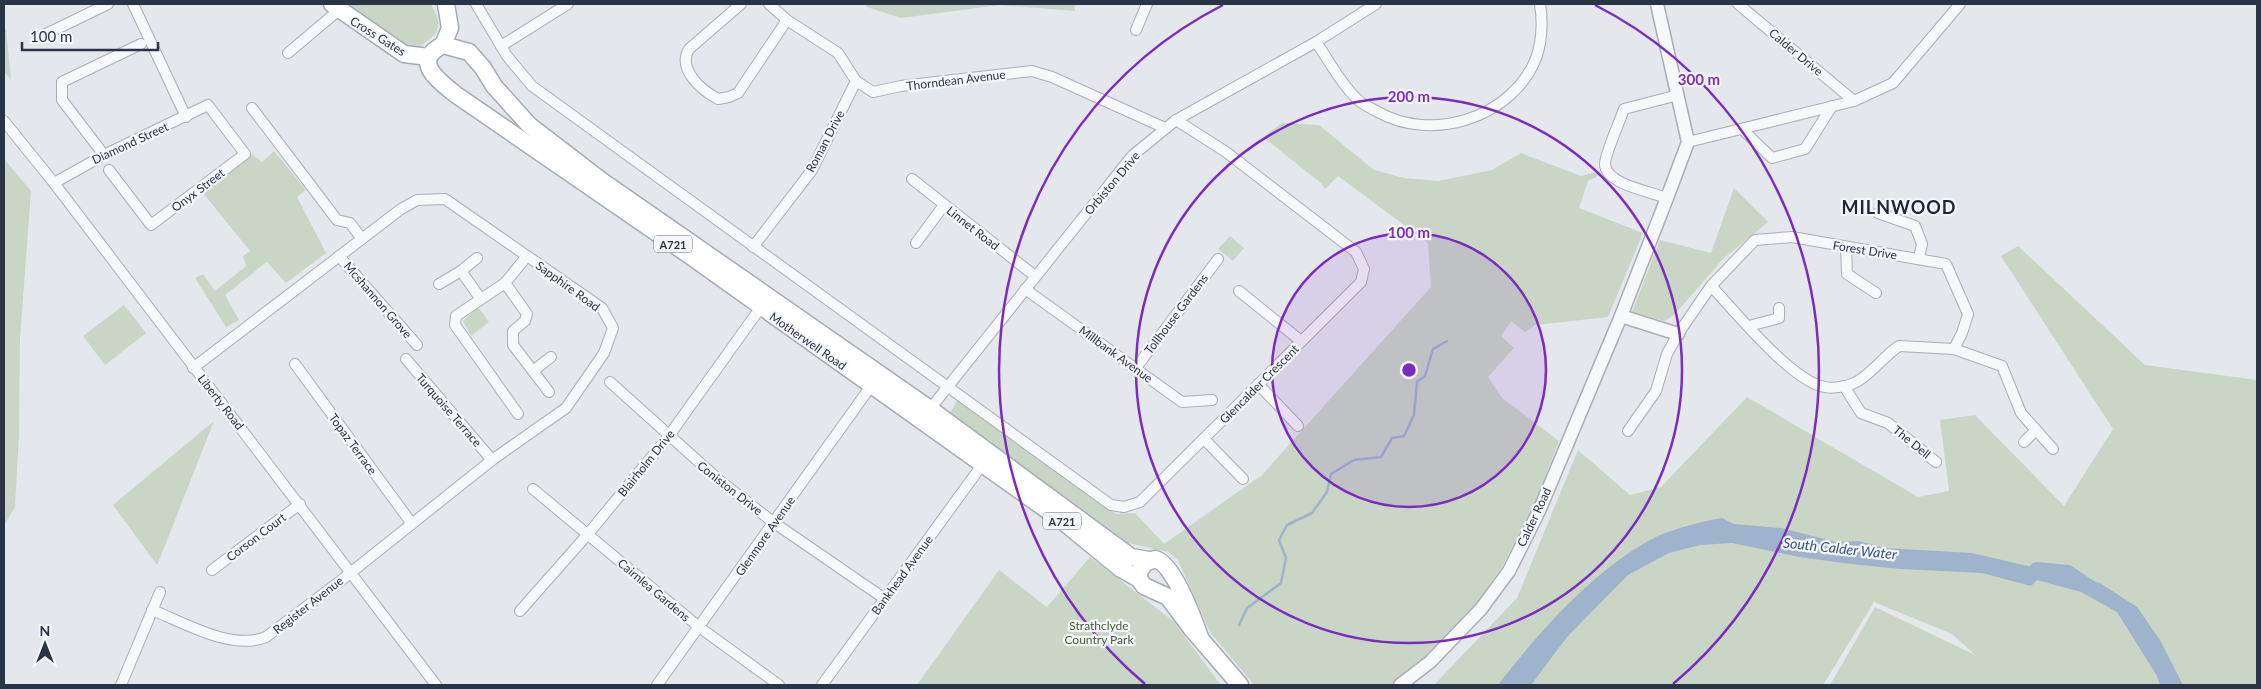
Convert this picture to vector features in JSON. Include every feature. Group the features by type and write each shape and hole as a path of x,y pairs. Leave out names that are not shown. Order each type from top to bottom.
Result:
{"main road":[{"path":"429,57 434,49 443,45 450,28 446,4"},
{"name":"Cross Gates","path":"336,7 404,54 429,57"},
{"name":"Motherwell Road","path":"443,45 470,52 494,86 529,125 602,181 930,410 1131,557 1149,560"},
{"name":"Motherwell Road","path":"429,57 429,67 432,75 473,106 689,255 1061,520 1121,569 1139,579"},
{"path":"473,106 487,100 494,86"},
{"path":"1139,579 1142,566 1149,560"},
{"name":"A721","path":"1149,560 1161,560 1183,596 1200,637"},
{"path":"1156,592 1163,589 1170,574"},
{"name":"A721","path":"1139,579 1150,591 1168,597 1191,628 1240,685"}],"street":[{"path":"46,34 108,4"},
{"path":"132,4 186,116"},
{"path":"476,4 501,46 532,86 946,388"},
{"path":"501,46 568,4"},
{"path":"741,4 689,49 684,62 687,72 718,99 738,93 787,20"},
{"path":"769,4 787,20 838,53 856,81"},
{"path":"1136,30 1147,4"},
{"name":"Orbiston Drive","path":"930,410 1132,156 1176,120 1316,42 1376,4"},
{"path":"1316,42 1356,98 1379,113 1399,120 1440,126 1477,117 1498,105 1528,75 1535,62 1542,28 1540,4"},
{"path":"1658,4 1688,142 1854,101 1893,83 1960,4"},
{"name":"Calder Drive","path":"1738,4 1854,101"},
{"path":"288,53 336,7"},
{"path":"104,154 62,100 62,82 140,44"},
{"name":"Thorndean Avenue","path":"856,81 873,92 901,86 1032,71 1052,77 1165,128"},
{"name":"Roman Drive","path":"753,247 812,170 856,81"},
{"path":"1667,198 1617,181 1608,174 1605,164 1624,109 1678,95"},
{"name":"Diamond Street","path":"54,183 104,154 208,105 245,154"},
{"path":"1742,129 1772,158 1805,149 1832,106"},
{"path":"252,108 337,220 350,223 362,239"},
{"name":"Glencalder Crescent","path":"946,388 1111,505 1124,507 1140,502 1361,282 1364,269 1356,252 1226,152 1176,120"},
{"name":"Liberty Road","path":"4,121 54,183 193,368 300,504 436,685"},
{"name":"Calder Road","path":"1400,685 1430,662 1481,609 1509,571 1539,511 1621,316 1688,142"},
{"name":"Onyx Street","path":"109,170 151,225 245,154"},
{"name":"Linnet Road","path":"912,179 1035,276"},
{"name":"Sapphire Road","path":"193,368 400,208 417,200 444,199 602,308 613,328 604,353 566,408 492,460 351,571"},
{"path":"916,243 944,205"},
{"path":"1878,213 1915,226 1922,244 1918,258"},
{"name":"Forest Drive","path":"1628,431 1656,391 1667,354 1678,334 1711,286 1755,240 1792,237 1946,264 1968,314 1962,333 1954,348"},
{"path":"1846,247 1847,274 1876,293"},
{"name":"Mcshannon Grove","path":"339,256 417,345"},
{"path":"518,414 455,325 456,316 504,283 527,256"},
{"path":"439,284 478,258"},
{"name":"Tollhouse Gardens","path":"1135,369 1218,259"},
{"path":"461,270 480,298"},
{"path":"504,283 527,314 525,321 514,331 513,345 549,392"},
{"path":"1711,286 1767,348 1810,382 1825,388 1858,382 1899,346 1954,348 2002,366 2021,414 2053,449"},
{"name":"Millbank Avenue","path":"1025,289 1182,402 1212,400"},
{"path":"1239,291 1301,341"},
{"name":"Blairholm Drive","path":"520,611 588,534 668,436 762,308"},
{"path":"1749,326 1779,313 1790,320"},
{"path":"1621,316 1678,334"},
{"path":"533,371 551,357"},
{"name":"Turquoise Terrace","path":"406,360 492,460"},
{"name":"Topaz Terrace","path":"295,364 412,524"},
{"name":"Coniston Drive","path":"610,382 719,480 773,522 885,599"},
{"path":"1258,384 1298,426"},
{"name":"Glenmore Avenue","path":"658,685 871,386"},
{"name":"The Dell","path":"1844,386 1861,414 1888,423 1936,462"},
{"path":"2024,442 2036,430"},
{"path":"1204,439 1243,479"},
{"name":"Bankhead Avenue","path":"822,685 982,464"},
{"name":"Cairnlea Gardens","path":"533,489 699,627 779,685"},
{"name":"Corson Court","path":"212,570 300,504"},
{"name":"Register Avenue","path":"152,610 232,642 256,641 272,633 351,571"},
{"path":"121,685 160,592"}],"green space":[{"path":"343,4 431,4 437,18 437,31 420,46 409,49"},
{"path":"864,4 1074,4 1075,11 1000,5 901,18 867,7"},
{"path":"6,29 11,79 4,72 4,30"},
{"path":"1282,123 1319,125 1374,170 1404,178 1438,181 1492,170 1521,153 1581,176 1600,171 1600,175 1588,181 1579,208 1643,233 1608,317 1535,325 1525,332 1511,321 1501,336 1514,348 1488,377 1502,398 1559,441 1533,507 1503,565 1473,608 1431,654 1391,685 1254,685 1210,632 1178,560 1168,552 1128,543 950,413 958,399 1116,514 1135,513 1164,544 1262,475 1431,287 1428,243 1338,176 1325,189 1322,184 1263,137"},
{"path":"274,151 306,190 297,197 326,253 286,283 267,262 225,295 239,320 226,327 195,278 203,274 215,291 246,266 243,256 250,251 203,193 250,153 262,162"},
{"path":"4,159 31,191 20,338 19,434 15,507 4,525"},
{"path":"1734,188 1768,222 1723,259 1674,315 1665,321 1632,312 1660,240 1711,253"},
{"path":"1230,236 1244,248 1233,261 1218,249"},
{"path":"2018,246 2145,365 2257,380 2257,685 1830,685 1875,607 1975,655 1952,634 1874,602 1823,685 1434,685 1517,598 1578,450 1630,495 1661,487 1747,397 1918,497 1949,491 1940,420 1975,415 2064,506 2113,429 2001,256"},
{"path":"124,305 146,333 105,365 83,336"},
{"path":"478,307 489,322 471,336 463,321"},
{"path":"214,421 164,548 157,565 113,505"},
{"name":"Strathclyde Country Park","path":"1090,557 1173,621 1221,685 917,685 999,570 1047,607"}],"water":[{"name":"South Calder Water","path":"1722,518 1734,524 1781,528 1836,542 1859,541 1885,548 1972,553 2100,583 2137,607 2160,640 2183,685 2160,685 2157,676 2117,612 2081,592 2037,580 2031,586 1982,573 1901,569 1851,564 1799,557 1732,543 1700,545 1669,553 1628,575 1567,637 1531,685 1498,685 1550,623 1590,583 1612,565 1663,534"}],"waterway":[{"path":"1239,625 1247,608 1281,583 1286,558 1279,540 1287,525 1312,513 1327,492 1331,474 1354,460 1381,457 1392,438 1404,436 1414,415 1417,382 1425,376 1433,349 1447,341"},
{"name":"South Calder Water","path":"2037,570 2068,573 2090,588"}],"district":[{"name":"MILNWOOD","path":"1899,207"}]}
